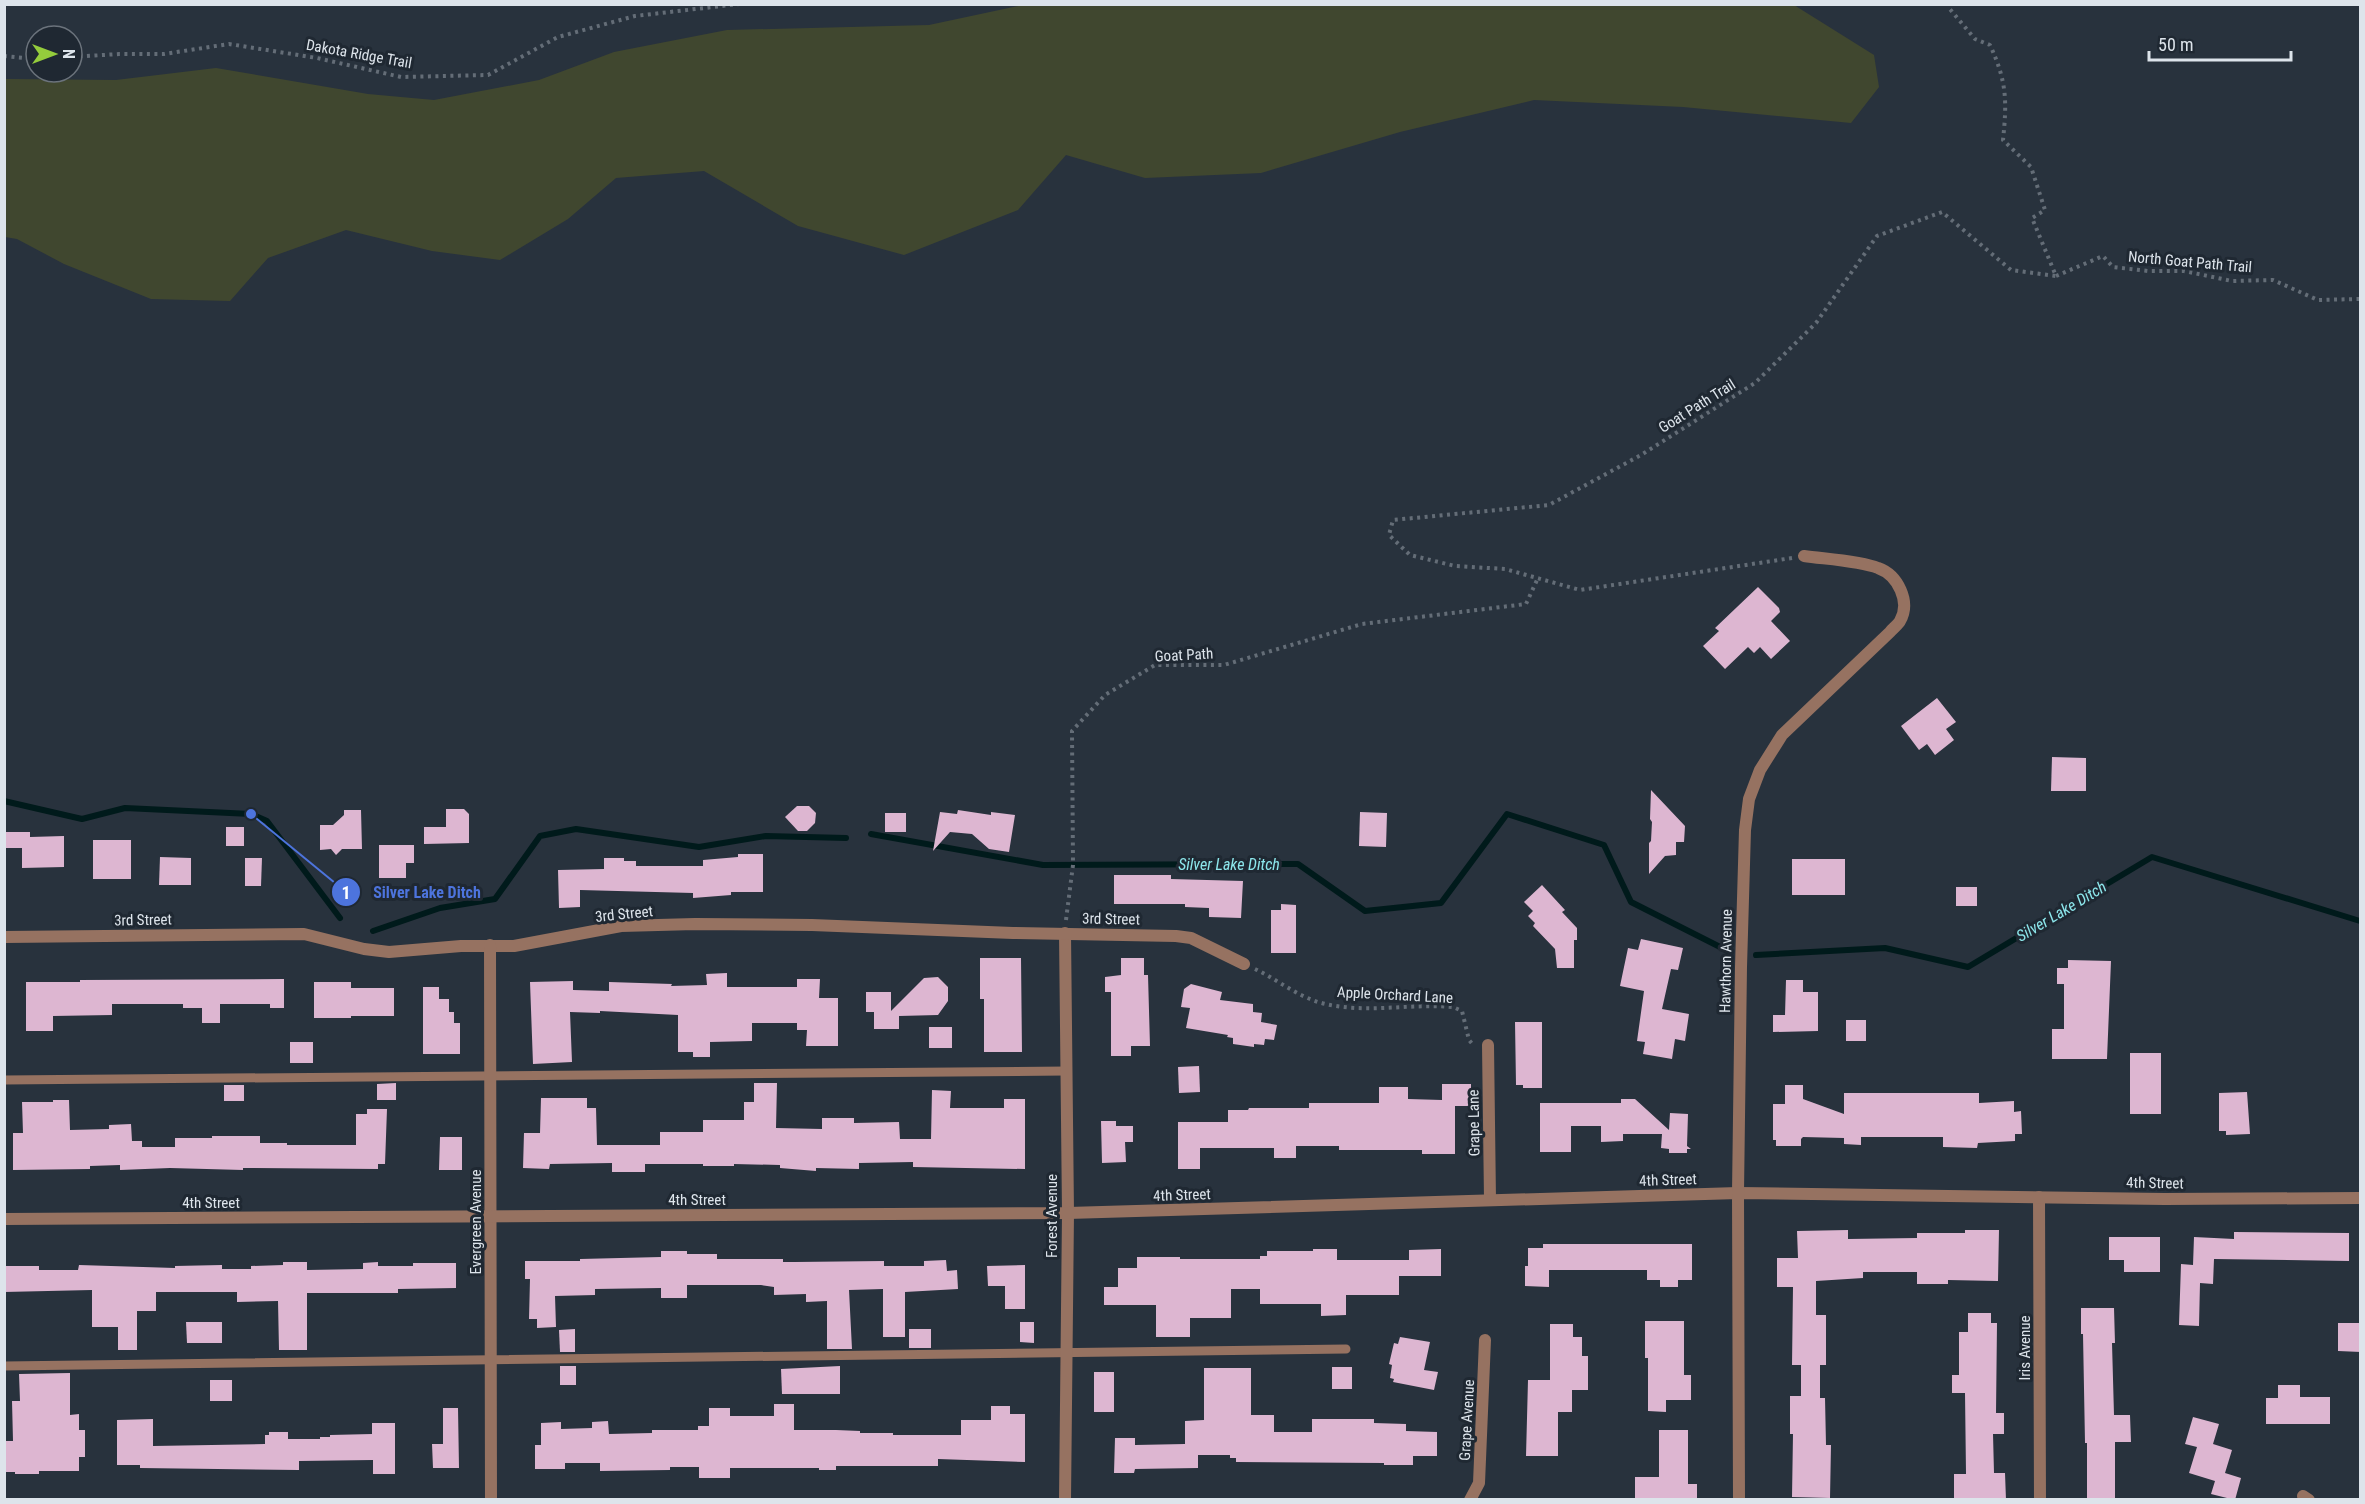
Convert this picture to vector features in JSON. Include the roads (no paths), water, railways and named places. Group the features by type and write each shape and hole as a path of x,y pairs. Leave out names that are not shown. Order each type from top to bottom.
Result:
{"street":[{"name":"Hawthorn Avenue","path":"1739,1500 1738,1193 1742,914 1745,830 1749,799 1762,764 1782,735 1890,632 1900,621 1904,610 1904,594 1895,580 1879,568 1804,556"},
{"name":"3rd Street","path":"4,937 304,934 364,949 389,952 490,945 514,946 621,926 812,924 1176,936 1191,938 1244,964"},
{"name":"Forest Avenue","path":"1065,933 1068,1213 1065,1500"},
{"name":"Evergreen Avenue","path":"490,945 491,1500"},
{"name":"Grape Lane","path":"1488,1050 1490,1200"},
{"name":"4th Street","path":"4,1219 1068,1213 1738,1193 2361,1198"},
{"name":"Iris Avenue","path":"2039,1197 2040,1500"},
{"name":"Grape Avenue","path":"1470,1500 1479,1483 1485,1340"}],"lane":[{"path":"4,1080 1066,1071"},
{"path":"4,1366 1346,1350"}],"waterway":[{"name":"Silver Lake Ditch","path":"4,801 82,819 125,808 251,814 267,821 340,918"},
{"name":"Silver Lake Ditch","path":"871,834 1043,865 1298,864 1365,911 1441,903 1507,814 1604,845 1631,902 1728,951"},
{"name":"Silver Lake Ditch","path":"373,931 440,908 495,899 540,836 576,829 699,847 766,836 846,838"},
{"name":"Silver Lake Ditch","path":"1756,955 1885,948 1968,967 2152,857 2360,921"}],"place":[{"name":"Silver Lake Ditch","path":"251,814"}]}
